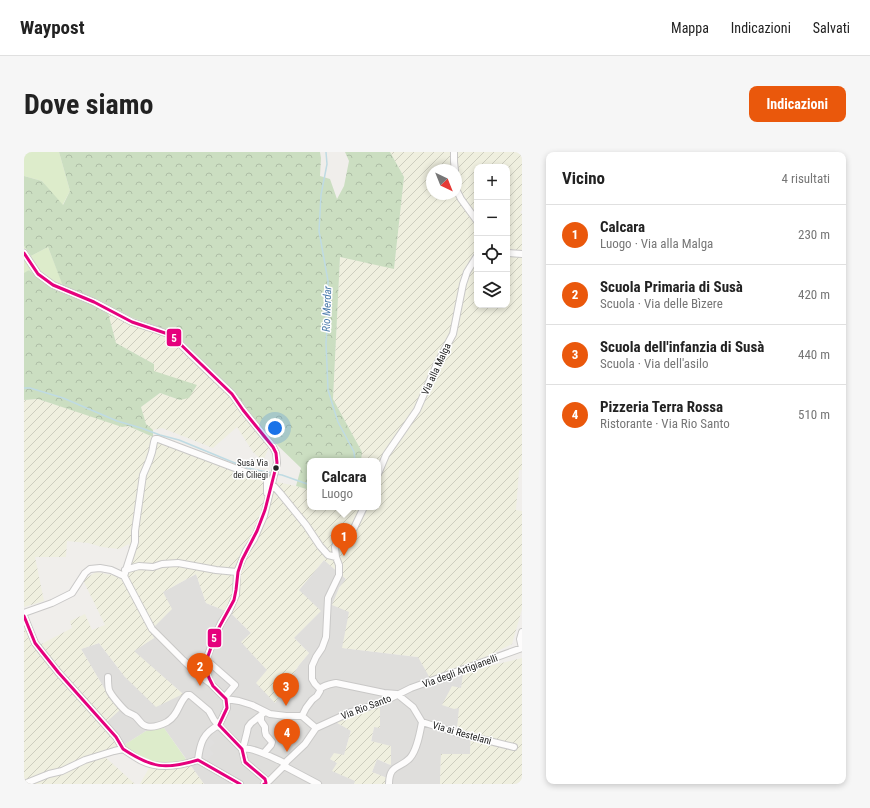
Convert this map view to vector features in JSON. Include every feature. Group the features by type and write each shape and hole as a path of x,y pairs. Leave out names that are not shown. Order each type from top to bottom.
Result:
{"street":[{"path":"454,152 454,164"},
{"path":"462,200 474,217"},
{"path":"510,252 522,254"},
{"path":"24,253 38,274 53,285 94,302 132,322 168,334 174,338 232,394 275,450 277,463 264,516 237,572 236,595 229,611 221,623 206,660 206,670 210,683"},
{"name":"Via alla Malga","path":"381,467 386,455 417,410 437,364 453,334 463,284 467,272 474,261"},
{"path":"108,677 110,691 124,710 134,715 147,727 160,725 168,721 175,715 183,698 190,695 209,711 214,720 242,749 245,762 265,779 265,783 269,781 305,744 316,728 302,716 263,714 252,705 226,698 183,660 152,629 125,573 134,542 143,475 151,456 155,439 248,473 266,476 268,498"},
{"path":"272,481 306,525 320,546 328,554 336,557"},
{"path":"268,498 280,492"},
{"path":"320,689 312,679 312,666 326,637 328,598 339,575 339,564 336,557 335,547 340,539 354,528 363,510"},
{"path":"237,572 178,563 162,564 153,567 139,566 125,573 100,568 90,569 85,573 70,595 24,614 35,643 58,672 116,737 123,750 143,762 156,766 184,765 198,760 240,784"},
{"path":"522,632 520,639 522,648"},
{"name":"Via degli Artigianelli","path":"398,695 411,688 522,648"},
{"path":"198,760 199,748 207,734 219,725 226,708 226,698 235,685 211,664 206,665"},
{"path":"302,716 312,700 317,696 321,687 330,684 336,683 384,693 395,693 398,695"},
{"name":"Via ai Restelani","path":"398,695 413,708 422,722 457,733 514,747"},
{"name":"Via Rio Santo","path":"316,728 351,712 381,703 398,695"},
{"path":"242,749 248,727 263,714"},
{"path":"263,714 261,721 265,727 265,732 272,742 264,753"},
{"path":"389,784 390,776 393,770 409,759 413,753 420,734 422,722"},
{"path":"242,749 246,748 264,753 318,784"},
{"path":"24,784 49,774 62,771 85,760 114,751 123,750"}],"shaded area":[{"path":"324,560 346,579 339,588 350,612 343,648 418,657 464,667 457,730 471,733 470,754 441,754 440,784 387,784 387,778 372,772 377,759 390,765 371,742 374,727 380,727 380,707 337,723 351,730 344,756 330,759 337,763 356,781 354,784 204,784 164,728 146,731 121,747 103,725 120,709 104,688 81,649 99,643 125,677 183,694 133,651 154,638 150,631 163,592 196,574 206,603 231,613 251,633 242,642 267,670 275,703 299,665 309,653 294,638 299,590"},
{"path":"208,736 215,743 209,748 214,754 205,762 201,758 201,755"}],"green space":[{"path":"24,152 59,152 70,191 62,206 42,181 24,176"},
{"path":"59,152 320,152 320,176 330,179 337,199 344,186 349,161 345,152 390,152 404,177 394,269 340,257 333,399 362,452 361,458 307,458 307,489 296,486 301,468 272,440 235,395 173,332 133,318 106,305 116,343 154,364 154,371 197,385 189,398 180,400 160,393 141,407 146,424 153,430 153,437 128,426 122,427 38,399 24,400 24,273 29,270 52,288 66,294 48,247 31,256 24,246 24,176 42,181 63,205 70,191"},
{"path":"390,152 522,152 522,210 520,212 522,214 522,470 519,470 516,510 522,511 522,609 512,644 479,660 481,668 522,658 522,784 440,784 441,754 470,754 471,733 457,730 459,708 454,709 442,705 452,686 461,688 464,667 431,680 418,657 342,648 349,612 332,605 339,588 346,579 324,560 299,590 321,611 294,638 309,653 299,665 275,703 256,683 267,670 241,642 251,633 231,613 206,603 196,574 163,592 172,609 150,631 154,638 134,651 183,694 156,707 125,677 99,643 81,649 104,688 121,709 103,725 121,747 104,756 135,784 24,784 24,627 34,648 72,628 70,621 85,614 92,630 105,625 83,580 96,572 127,578 129,544 119,549 102,547 88,543 67,541 66,557 35,557 44,601 24,607 24,400 38,399 128,426 243,475 307,489 307,510 381,510 381,458 361,458 362,452 333,399 340,257 394,268 404,177"},
{"path":"24,246 31,256 48,247 67,295 51,288 29,270 24,274"},
{"path":"106,305 133,318 173,332 235,395 272,440 263,461 253,452 237,427 213,448 162,428 153,430 146,424 141,407 160,393 180,400 153,371 154,364 116,343"},
{"path":"380,707 380,728 374,727 371,741 391,746 391,765 377,759 372,772 387,778 387,784 354,784 355,781 332,771 337,763 330,759 334,753 344,755 351,731 336,722"},
{"path":"164,728 190,765 166,770 149,768 121,747 146,731"},
{"path":"190,765 204,784 140,784 149,768 166,770"}],"waterway":[{"name":"Rio Merdar","path":"326,152 327,164 321,195 319,231 328,281 326,343 328,390 338,422 354,452 355,458"},
{"name":"Rio Merdar","path":"24,388 30,388 63,398 117,421 179,440 247,468 272,473"},
{"name":"Rio Merdar","path":"276,474 307,484"}],"transit line":[{"name":"5","path":"24,253 38,274 53,285 94,302 132,322 168,334 174,338 232,394 276,453 277,463 265,510 257,531 242,560 238,572 234,600 216,633 207,659 206,669 213,686 226,699 227,708 219,725 242,749 245,762 265,779 266,783 264,784"},
{"name":"5","path":"24,616 35,643 58,672 116,737 123,749"},
{"name":"5","path":"123,749 142,760 159,765 176,765 198,760 240,784"}],"place":[{"name":"Susà Via dei Ciliegi","path":"276,468"},
{"name":"Calcara","path":"344,556"},
{"name":"Scuola Primaria di Susà","path":"200,686"},
{"name":"Scuola dell'infanzia di Susà","path":"286,706"},
{"name":"Pizzeria Terra Rossa","path":"287,752"}]}
